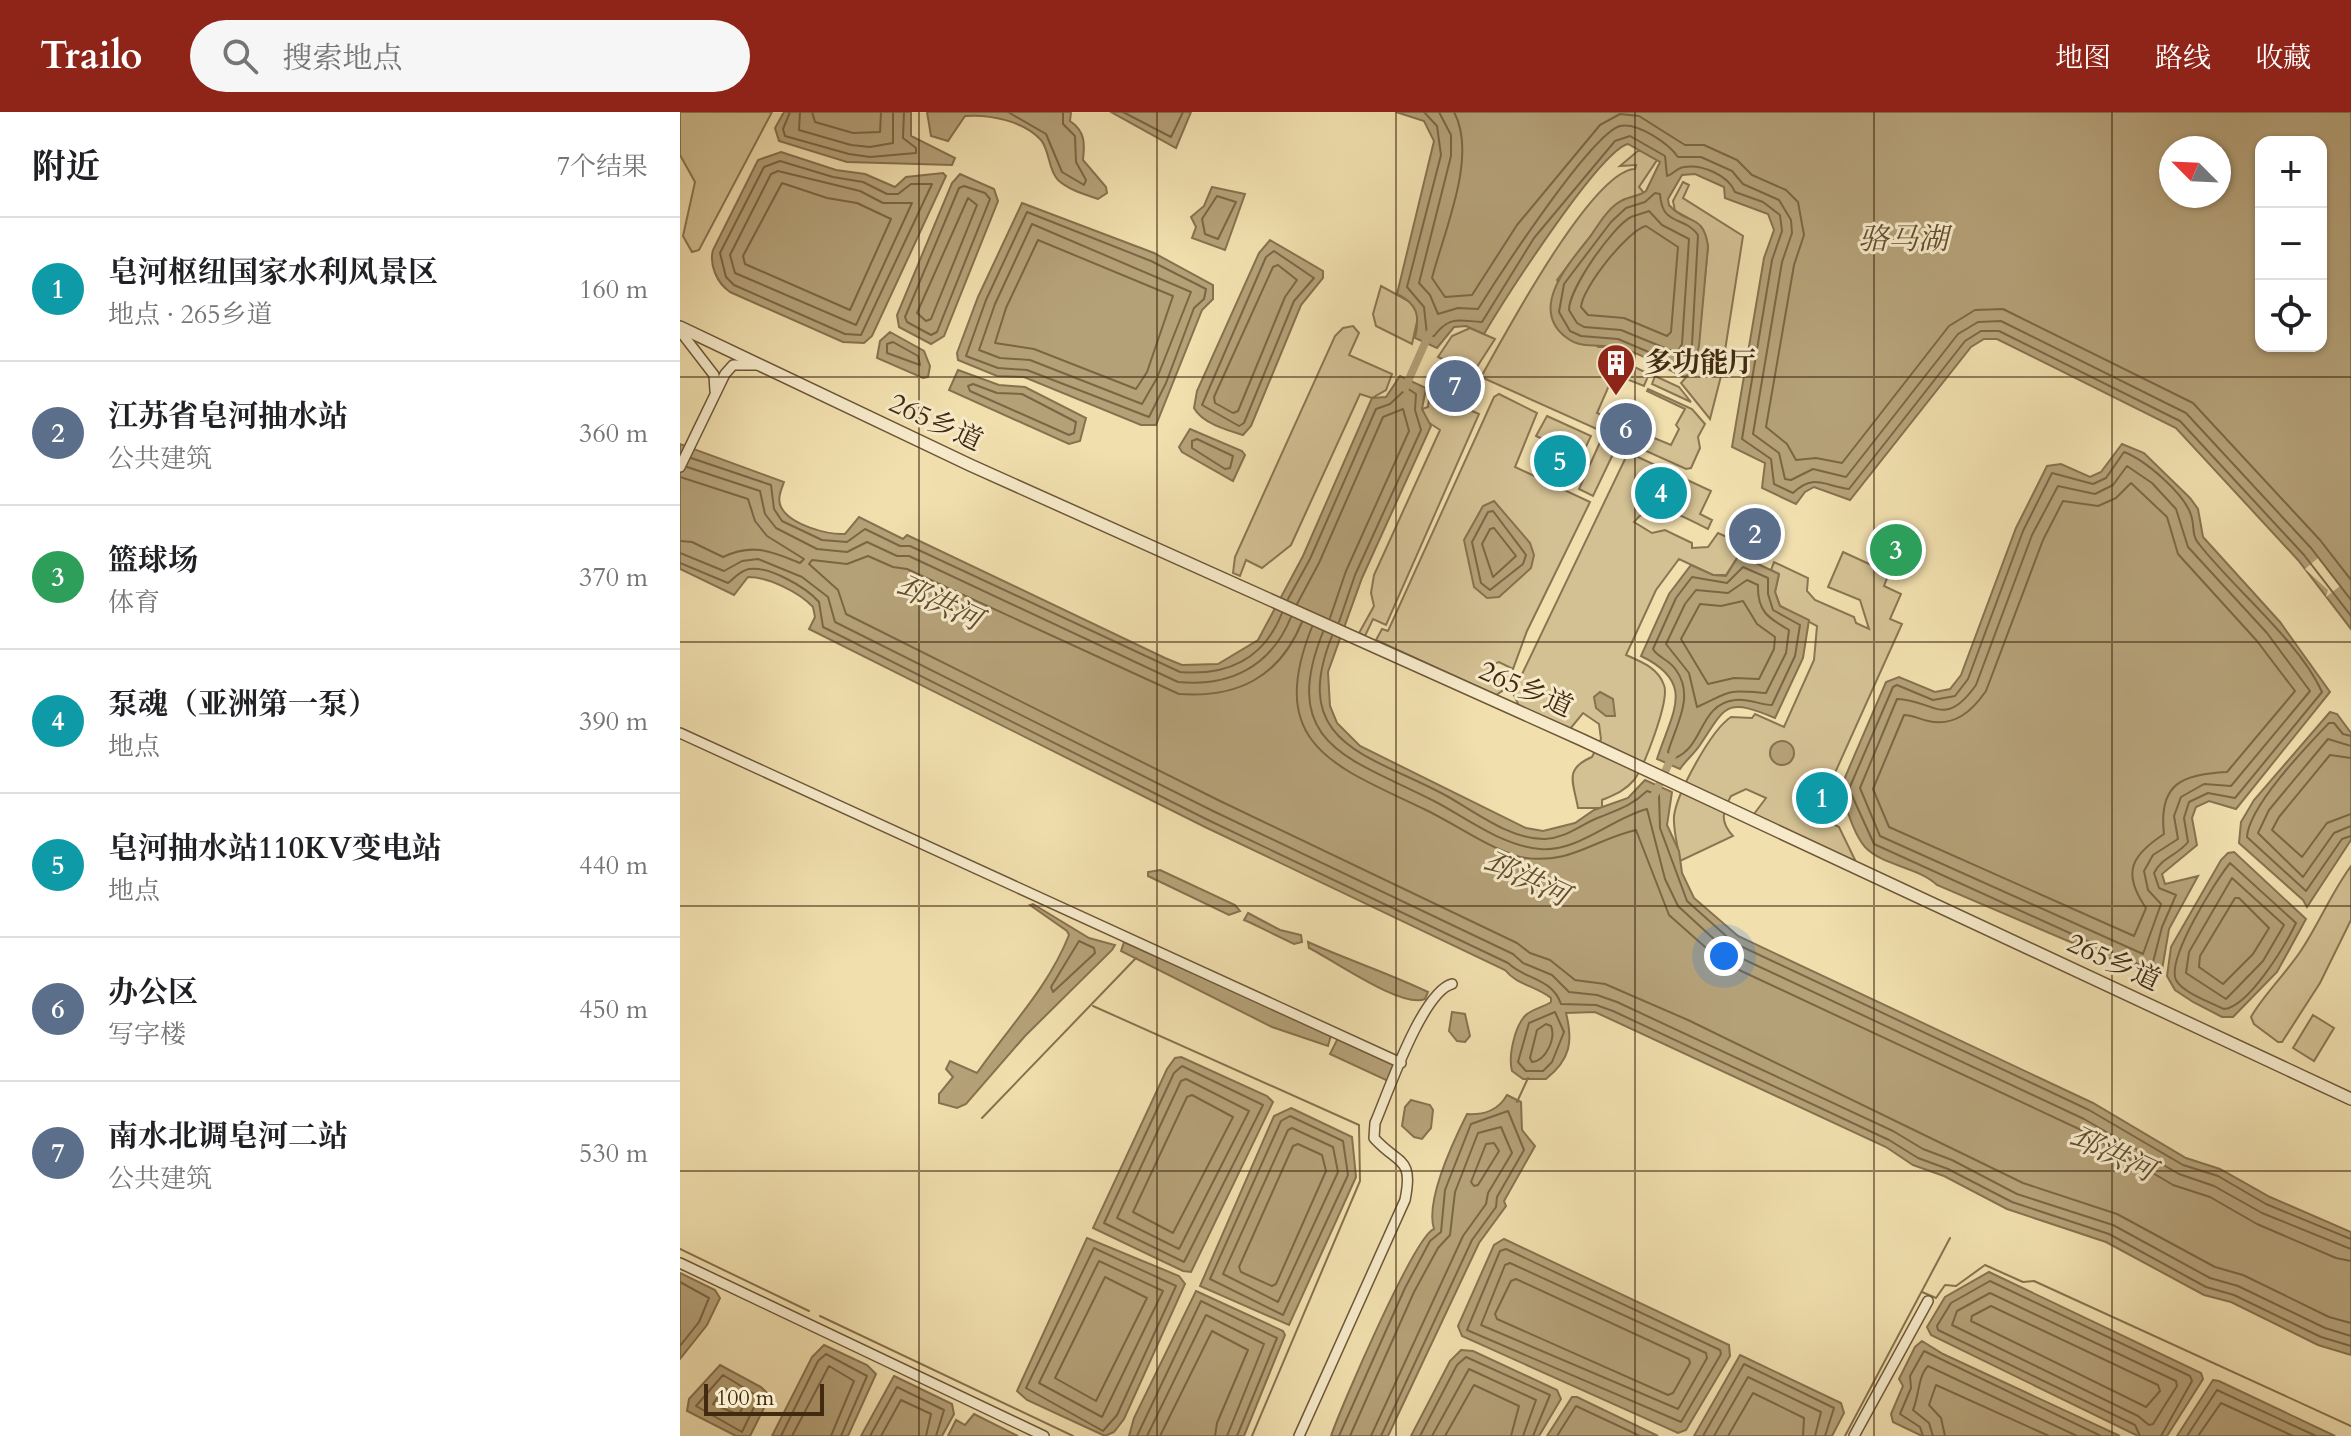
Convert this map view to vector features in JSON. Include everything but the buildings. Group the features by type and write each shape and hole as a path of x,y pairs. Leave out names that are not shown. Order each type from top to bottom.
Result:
{"street":[{"name":"265乡道","path":"680,329 970,465 1240,583 1580,739 2351,1099"},
{"path":"680,329 714,375 715,391"},
{"path":"680,467 715,391 733,365 759,365"},
{"path":"680,733 1401,1063"},
{"path":"1299,1436 1405,1200 1410,1176 1404,1161 1374,1138 1375,1123 1426,1007 1444,986 1452,984"},
{"path":"680,1263 1044,1436"},
{"path":"1854,1436 1928,1301"}],"shaded area":[{"path":"680,112 772,112 699,250 692,252 683,236 695,182 680,155"},
{"path":"1639,150 1657,160 1639,187 1644,193 1623,200 1605,217 1557,280 1598,347 1616,347 1630,353 1626,363 1649,374 1644,386 1614,374 1597,413 1625,425 1619,439 1481,377 1528,294 1573,225 1596,196 1617,177 1635,169 1636,165 1620,166"},
{"path":"1683,182 1689,185 1683,198 1743,236 1721,376 1710,419 1681,383 1696,366 1708,247 1701,228 1675,211 1673,201"},
{"path":"1381,286 1414,304 1418,317 1412,344 1376,326 1373,314"},
{"path":"1353,326 1359,333 1349,355 1392,374 1386,390 1372,398 1360,394 1291,545 1262,568 1246,560 1240,576 1233,573 1235,557 1335,336 1343,328"},
{"path":"1470,328 1495,339 1473,373 1438,357 1452,336"},
{"path":"1655,376 1679,387 1691,402 1652,384"},
{"path":"1648,389 1692,409 1705,424 1698,437 1700,448 1691,468 1686,469 1624,441 1630,428 1671,445 1679,429 1676,425 1685,409"},
{"path":"1430,392 1479,414 1386,625 1373,619 1365,636 1359,633 1374,606 1371,593 1374,575 1440,430 1425,420 1422,409 1428,407"},
{"path":"1499,394 1537,413 1515,467 1590,502 1527,631 1513,669 1499,662 1494,664 1492,670 1509,678 1505,689 1496,695 1376,640 1382,629 1388,631 1494,397"},
{"path":"1547,416 1591,436 1581,457 1536,436"},
{"path":"1601,440 1614,452 1593,496 1579,489"},
{"path":"1626,457 1638,457 1711,491 1700,514 1712,520 1708,529 1680,515 1660,510 1642,514 1634,522 1652,533 1665,530 1692,543 1692,548 1708,547 1718,533 1736,541 1731,551 1739,555 1726,575 1713,575 1679,559 1656,590 1626,655 1654,670 1664,685 1663,704 1655,733 1631,784 1602,800 1602,808 1578,808 1574,771 1592,757 1601,739 1599,724 1583,713 1570,729 1519,706 1513,693"},
{"path":"1885,532 1917,547 1908,567 1876,552"},
{"path":"1843,552 1889,573 1884,586 1901,594 1890,619 1902,624 1816,815 1839,827 1856,862 1754,814 1766,798 1746,789 1731,796 1724,812 1724,821 1733,836 1680,861 1675,833 1676,806 1705,748 1731,717 1752,718 1755,714 1784,727 1814,660 1817,626 1780,606 1775,592 1779,574 1771,570 1774,562 1808,578 1807,591 1815,600 1854,617 1856,623 1869,629 1860,600 1828,587"},
{"path":"2351,866 2351,920 2320,983 2282,1042 2278,1042 2254,1024 2251,1017 2300,952"},
{"path":"2313,1015 2334,1028 2314,1061 2293,1048"}],"water":[{"path":"784,112 911,112 911,136 955,158 952,165 847,162 779,141 775,128"},
{"path":"927,112 1071,112 1070,121 1083,138 1083,160 1106,187 1107,193 1098,199 1058,180 1041,140 1025,128 985,116 965,116 948,141 931,136"},
{"path":"1111,112 1191,112 1176,148"},
{"name":"骆马湖","path":"1396,112 2351,112 2351,629 2298,560 2176,428 1997,339 1984,339 1971,347 1850,500 1814,487 1805,492 1796,504 1762,488 1765,463 1732,447 1764,258 1774,230 1768,214 1725,198 1724,187 1695,174 1682,175 1668,199 1669,205 1676,211 1702,228 1708,246 1699,346 1692,374 1684,377 1624,349 1578,344 1556,326 1551,314 1551,300 1556,286 1572,259 1613,207 1646,191 1660,162 1628,144 1614,153 1575,199 1484,334 1466,326 1454,327 1437,348 1415,338 1416,312 1409,302 1397,294 1434,141 1424,121"},
{"path":"781,152 836,170 865,174 895,187 906,177 943,173 946,176 872,336 864,343 843,342 730,292 715,273 713,250 758,160"},
{"path":"960,174 994,189 998,201 944,336 931,344 899,327 897,315 952,183"},
{"path":"1212,187 1245,194 1225,250 1192,238 1196,227 1191,217 1204,206"},
{"path":"1022,203 1154,253 1213,285 1213,299 1202,310 1156,425 1141,425 1024,377 997,376 958,360 957,353 978,297"},
{"path":"1270,240 1323,271 1323,278 1301,305 1251,426 1243,435 1209,422 1194,408 1197,391 1259,253"},
{"path":"890,332 924,351 930,366 928,377 923,378 877,358 880,341"},
{"path":"958,370 999,385 1025,387 1086,418 1080,441 1069,444 949,390"},
{"name":"邳洪河","path":"1400,376 1426,388 1422,409 1431,426 1362,578 1328,672 1330,706 1337,723 1360,746 1526,828 1543,831 1575,823 1594,810 1628,798 1645,780 1672,792 1667,825 1679,851 1682,873 1694,898 1738,936 2093,1103 2186,1158 2220,1169 2270,1197 2351,1232 2351,1355 2318,1345 2231,1302 2204,1295 2106,1242 2007,1209 1944,1176 1913,1165 1886,1147 1595,1012 1566,1013 1569,1041 1561,1064 1546,1079 1523,1079 1512,1071 1514,1041 1519,1025 1527,1014 1551,1002 1545,994 1515,979 1505,970 1205,827 809,629 815,617 813,607 783,586 748,577 734,595 680,569 680,444 784,482 779,498 781,507 792,519 810,528 845,534 859,517 903,539 907,535 1182,665 1218,664 1258,640 1303,556 1372,398 1386,397"},
{"path":"1190,429 1242,451 1245,455 1233,481 1182,452 1179,447"},
{"path":"2122,444 2144,453 2190,498 2198,509 2203,537 2280,622 2330,692 2236,809 2209,801 2196,807 2192,818 2197,845 2162,874 2165,884 2198,876 2169,929 2162,970 2157,979 1937,885 1872,853 1857,834 1840,789 1886,682 1899,677 1935,692 1950,689 1961,675 2016,528 2047,466 2061,464 2090,477 2101,472"},
{"path":"1494,501 1530,543 1534,555 1531,568 1499,597 1487,598 1474,587 1464,540 1483,506"},
{"path":"1739,555 1779,574 1775,592 1780,606 1809,620 1803,658 1775,718 1746,708 1728,709 1680,769 1657,759 1673,713 1675,688 1658,666 1641,656 1669,594 1691,565 1713,575 1726,576"},
{"path":"1600,692 1613,699 1615,716 1606,716 1596,708 1594,697"},
{"path":"2330,712 2337,714 2351,733 2351,840 2307,907 2239,843 2241,822 2254,800"},
{"path":"1782,741 1791,744 1794,753 1791,762 1782,765 1773,762 1770,753 1773,744"},
{"path":"2234,852 2306,919 2277,972 2233,1017 2222,1017 2175,990 2167,976 2171,947 2221,860"},
{"path":"1160,870 1235,905 1240,911 1229,915 1148,876 1148,872"},
{"path":"1030,905 1089,938 1115,945 1025,1036 966,1104 957,1108 939,1103 939,1094 953,1077 946,1069 950,1061 977,1073 1039,990 1069,935"},
{"path":"1248,913 1280,930 1301,935 1302,942 1294,944 1244,920"},
{"path":"1124,942 1331,1035 1328,1046 1272,1027 1121,951"},
{"path":"1308,942 1428,992 1425,999 1400,997 1384,990 1309,948"},
{"path":"1452,1012 1465,1014 1470,1036 1465,1042 1457,1041 1449,1031"},
{"path":"1338,1038 1394,1064 1388,1081 1330,1054"},
{"path":"1181,1057 1267,1096 1273,1102 1191,1272 1093,1228 1167,1069 1175,1058"},
{"path":"1507,1095 1521,1102 1522,1130 1535,1146 1504,1201 1506,1206 1479,1243 1388,1436 1331,1436 1396,1289 1411,1260 1434,1229 1432,1217 1437,1187 1467,1114 1490,1111"},
{"path":"1411,1100 1430,1105 1433,1110 1431,1128 1422,1139 1414,1137 1402,1126 1405,1107"},
{"path":"1291,1108 1352,1137 1356,1177 1289,1325 1200,1286 1274,1116"},
{"path":"1087,1238 1179,1276 1185,1284 1124,1419 1114,1432 1105,1436 1027,1400 1017,1391"},
{"path":"1504,1239 1729,1345 1730,1356 1686,1430 1678,1433 1462,1336 1458,1326 1494,1245"},
{"path":"1989,1272 2201,1373 2203,1379 2167,1436 2138,1436 1931,1335 1927,1327 1945,1297"},
{"path":"680,1273 715,1290 720,1298 707,1325 680,1359"},
{"path":"1196,1291 1283,1331 1285,1335 1244,1436 1129,1436 1134,1418"},
{"path":"1922,1341 1943,1354 2120,1436 1922,1436 1893,1422 1891,1414 1903,1386 1899,1379 1915,1347"},
{"path":"824,1345 867,1365 876,1374 848,1436 772,1436 812,1357"},
{"path":"1461,1350 1473,1351 1557,1390 1561,1399 1539,1436 1411,1436 1450,1361"},
{"path":"1740,1355 1841,1403 1844,1413 1832,1436 1694,1436"},
{"path":"720,1365 761,1387 770,1396 750,1436 736,1436 687,1411 689,1399"},
{"path":"894,1376 952,1404 954,1414 942,1436 861,1436"},
{"path":"2213,1380 2219,1381 2335,1436 2177,1436"},
{"path":"1572,1397 1577,1397 1658,1436 1547,1436"},
{"path":"974,1414 1018,1436 948,1436 956,1420 965,1425"}],"pier":[{"path":"2318,558 2340,586 2326,597 2328,590 2305,569"}],"waterway":[{"path":"1405,388 1429,334"},
{"path":"1654,796 1673,754"},
{"path":"982,1118 1136,958"},
{"path":"1093,1006 1359,1125 1360,1181 1252,1436"},
{"path":"1517,1102 1528,1078"},
{"path":"1845,1436 1950,1238"},
{"path":"680,1249 809,1311"},
{"path":"1922,1292 1936,1298 1945,1285 1956,1286 1985,1265 2023,1282 2034,1281 2351,1426"},
{"path":"820,1316 1073,1436"}],"place":[{"name":"南水北调皂河二站","path":"1455,386"},
{"name":"多功能厅","path":"1616,397"},
{"name":"办公区","path":"1626,429"},
{"name":"皂河抽水站110KV变电站","path":"1560,461"},
{"name":"泵魂（亚洲第一泵）","path":"1661,493"},
{"name":"江苏省皂河抽水站","path":"1755,534"},
{"name":"篮球场","path":"1896,550"},
{"name":"皂河枢纽国家水利风景区","path":"1822,798"}]}
